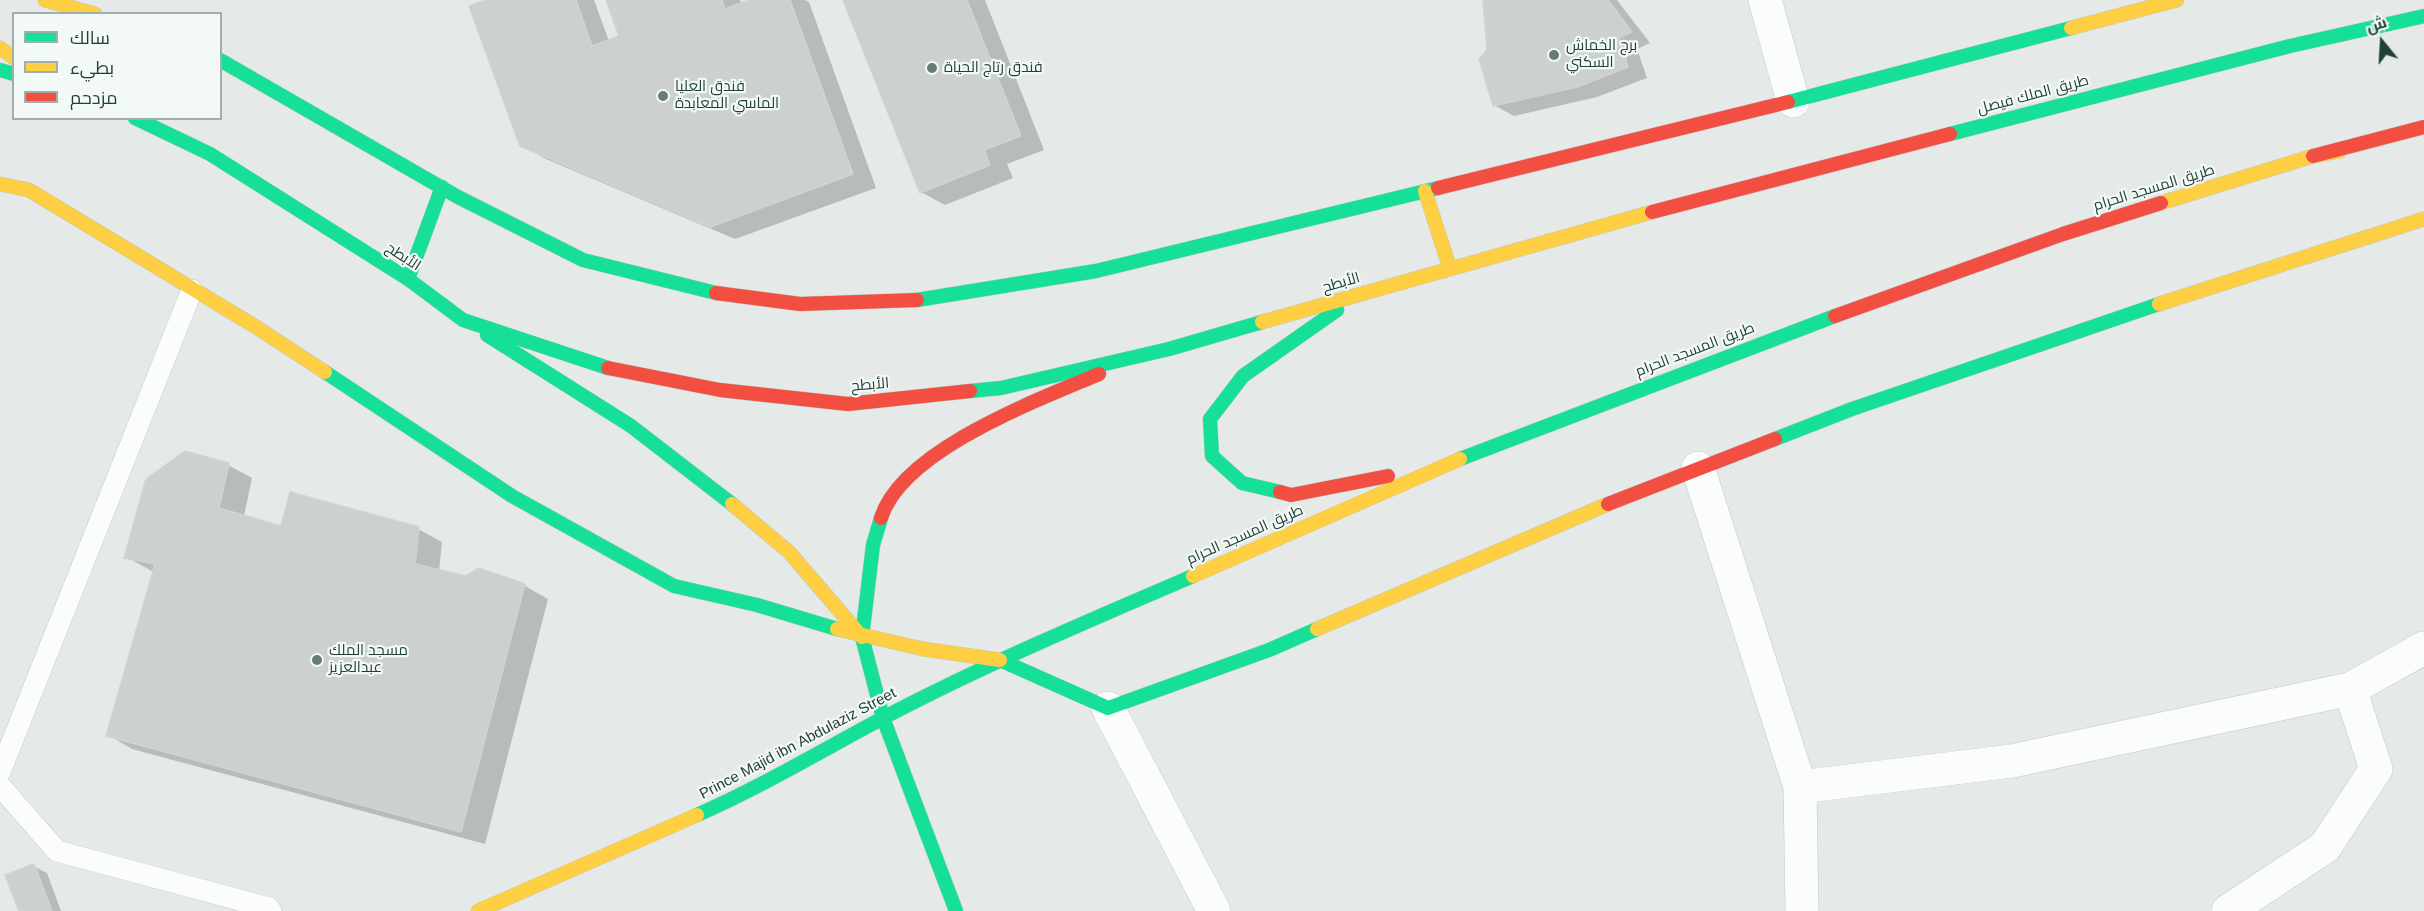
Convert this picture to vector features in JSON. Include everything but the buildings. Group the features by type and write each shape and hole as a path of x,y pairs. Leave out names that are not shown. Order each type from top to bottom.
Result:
{"main road":[{"path":"45,0 88,12"},
{"path":"222,61 442,187 583,260 697,290 800,304 924,300 1096,271 1793,101 2165,1"},
{"name":"طريق الملك فيصل","path":"1652,212 2290,46 2424,16"},
{"name":"الأبطح","path":"139,120 210,154 408,279 463,320 592,365 720,390 848,404 1000,388 1140,356 1652,212"},
{"path":"2313,156 2424,127"},
{"name":"طريق المسجد الحرام","path":"1000,660 1450,463 1755,344 2063,234 2313,156 2424,135"},
{"path":"0,184 29,190 139,255 192,290 256,327 512,496 674,586 757,605 862,637 923,650 1000,660 1108,708 1269,650 1600,507 1852,409 2150,306 2424,219"},
{"path":"408,279 442,187"},
{"path":"1425,191 1450,269"},
{"path":"1358,295 1243,376 1210,419 1212,456 1242,483 1291,495 1450,463"},
{"path":"463,320 631,426 720,494 789,552 862,637"},
{"path":"956,911 883,718 862,637 873,545 886,502 937,451 1013,411 1140,356"},
{"name":"Prince Majid ibn Abdulaziz Street","path":"478,911 736,798 883,718 1000,660"}],"street":[{"path":"1765,0 1793,101"},
{"path":"1698,468 1800,787 1802,911"},
{"path":"1800,787 2012,762 2350,689 2424,648"},
{"path":"2228,911 2325,847 2376,769 2350,689"},
{"path":"1108,708 1214,911"}],"lane":[{"path":"0,772 192,290"},
{"path":"0,786 57,851 269,908 271,911"}],"traffic: fast":[{"path":"1950,134 2290,46 2424,16"},
{"path":"1788,102 2071,28"},
{"path":"222,61 458,197 583,260 716,293"},
{"path":"0,70 12,73"},
{"path":"139,120 210,154 408,279 463,320 608,368"},
{"path":"408,279 442,187"},
{"path":"917,300 1096,271 1438,188"},
{"path":"1775,439 1852,409 2159,304"},
{"path":"1280,492 1242,483 1212,456 1210,419 1243,376 1337,310"},
{"path":"1460,459 1835,316"},
{"path":"970,391 1001,388 1169,349 1262,322"},
{"path":"487,335 631,426 732,504"},
{"path":"325,372 512,496 674,586 757,605 837,629"},
{"path":"881,518 873,545 862,637 883,718 956,911"},
{"path":"697,815 768,781 883,718 959,680 1193,576"},
{"path":"1000,660 1108,708 1269,650 1317,629"}],"traffic: slow":[{"path":"45,0 88,12"},
{"path":"2071,28 2177,0"},
{"path":"0,48 12,57"},
{"path":"2161,203 2313,156 2340,151"},
{"path":"0,184 29,190 256,327 325,372"},
{"path":"1425,191 1450,269"},
{"path":"1262,322 1652,212"},
{"path":"2159,304 2424,219"},
{"path":"1193,576 1460,459"},
{"path":"732,504 789,552 862,637"},
{"path":"1317,629 1608,504"},
{"path":"837,629 923,649 1000,660"},
{"path":"478,911 697,815"}],"traffic: jam":[{"path":"1438,188 1788,102"},
{"path":"2313,156 2424,127"},
{"path":"1652,212 1950,134"},
{"path":"1835,316 2063,234 2161,203"},
{"path":"716,293 800,304 917,300"},
{"path":"608,368 720,390 848,404 970,391"},
{"path":"881,518 894,493 915,470 943,449 1009,413 1099,374"},
{"path":"1608,504 1775,439"},
{"path":"1280,492 1291,495 1388,476"}],"place":[{"name":"برج الخماش السكني","path":"1554,55"},
{"name":"فندق رتاج الحياة","path":"932,68"},
{"name":"فندق العليا الماسي المعابدة","path":"663,96"},
{"name":"مسجد الملك عبدالعزيز","path":"317,660"}]}
